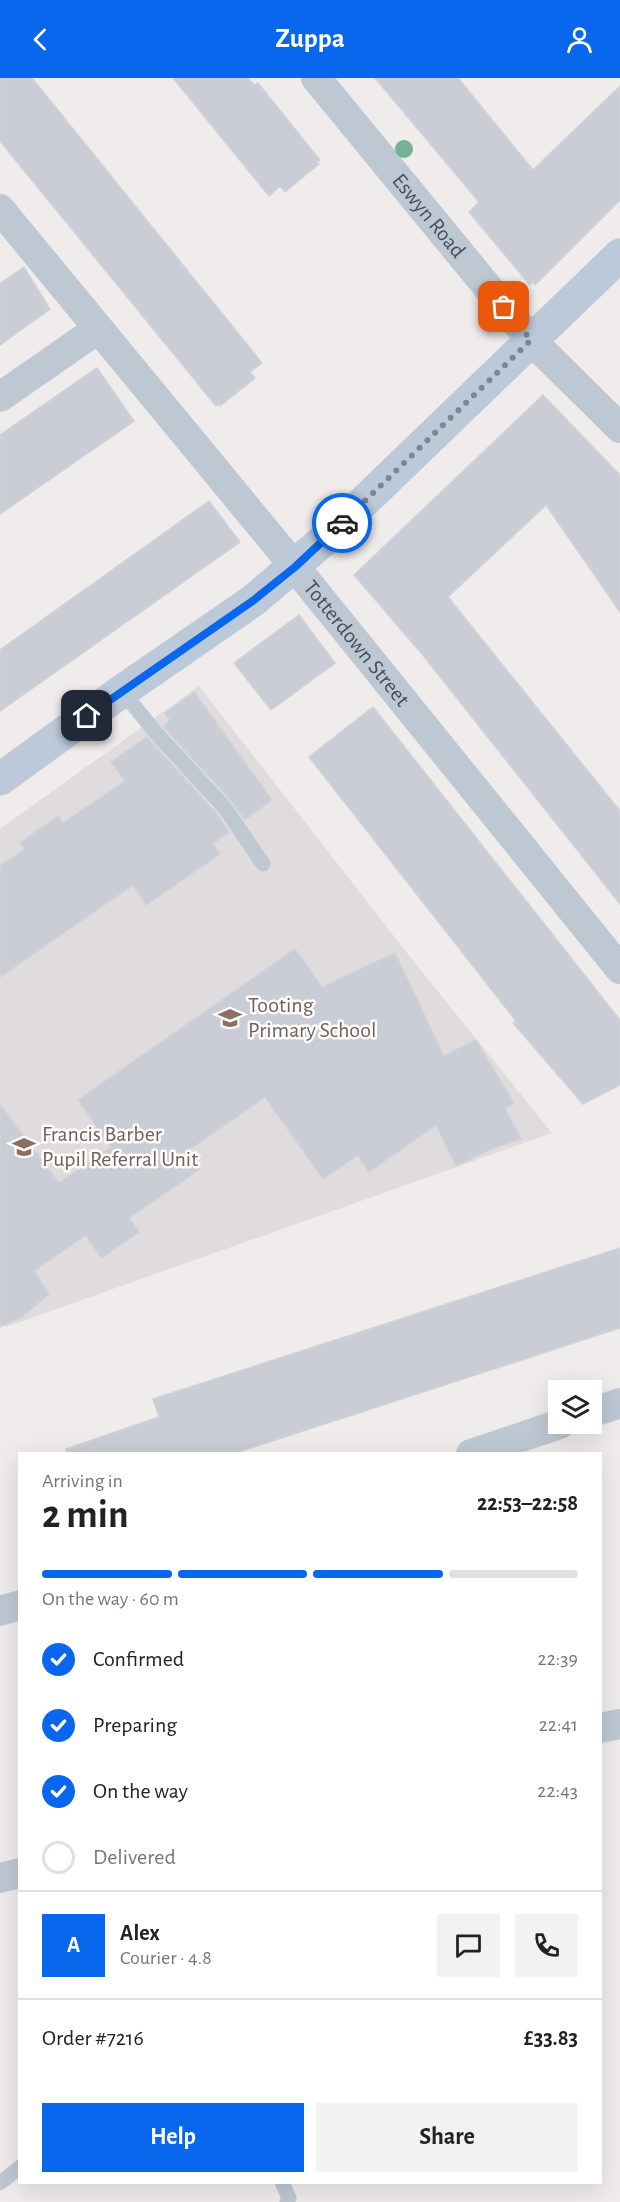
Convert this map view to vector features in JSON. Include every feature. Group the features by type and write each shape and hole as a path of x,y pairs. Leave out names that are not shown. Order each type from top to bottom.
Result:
{"street":[{"name":"Eswyn Road","path":"316,78 531,340 620,428"},
{"name":"Totterdown Street","path":"0,209 295,567 620,969"},
{"path":"0,779 254,600 295,567 620,255"},
{"path":"0,398 98,329"},
{"path":"602,1409 620,1403"},
{"path":"477,1452 548,1428"},
{"path":"0,1611 18,1606"},
{"path":"602,1728 620,1724"},
{"path":"0,1878 18,1874"}],"lane":[{"path":"122,691 156,733 225,808 263,864"},
{"path":"0,2182 18,2168"},
{"path":"283,2184 289,2198 287,2202"}],"shaded area":[{"name":"Tooting Primary School","path":"199,686 411,958 552,1133 6,1327 0,1319 0,829"}],"building":[{"path":"0,78 32,78 262,363 250,372 255,378 220,406 219,404 216,406 0,141"},
{"path":"173,78 247,78 255,85 258,83 320,160 317,162 319,164 285,192 280,186 269,196"},
{"path":"375,78 458,78 533,170 620,86 620,200 535,285 532,282 530,285 469,212 479,202"},
{"path":"24,267 50,309 0,345 0,284"},
{"path":"97,368 134,421 0,514 0,435"},
{"path":"543,395 620,475 620,612 546,505 448,597 620,811 620,904 422,654 354,575"},
{"path":"209,501 240,542 0,711 0,650"},
{"path":"299,615 335,663 271,710 234,663"},
{"path":"194,692 272,800 245,820 232,802 163,726 170,720 165,713"},
{"path":"373,707 620,1020 620,1085 583,1104 513,1023 516,1021 309,757"},
{"path":"147,737 217,814 229,832 213,844 220,854 146,905 133,885 0,977 0,866 25,849 20,843 58,816 63,823 125,781 111,762"},
{"path":"295,949 322,987 395,953 444,1056 476,1040 514,1103 505,1109 521,1139 491,1149 456,1166 436,1125 369,1172 358,1155 323,1179 265,1097 186,1152 199,1170 129,1218 139,1232 101,1258 86,1235 34,1271 49,1294 23,1316 0,1327 0,1105 59,1183 111,1147 78,1100"},
{"path":"620,1248 620,1328 238,1452 67,1452 66,1449 159,1417 153,1399"}],"way so far":[{"path":"342,523 531,340 504,307"}],"place":[{"name":"Tooting Primary School","path":"230,1018"},
{"name":"Francis Barber Pupil Referral Unit","path":"24,1147"}],"route":[{"path":"87,716 254,600 295,567 342,523"}]}
